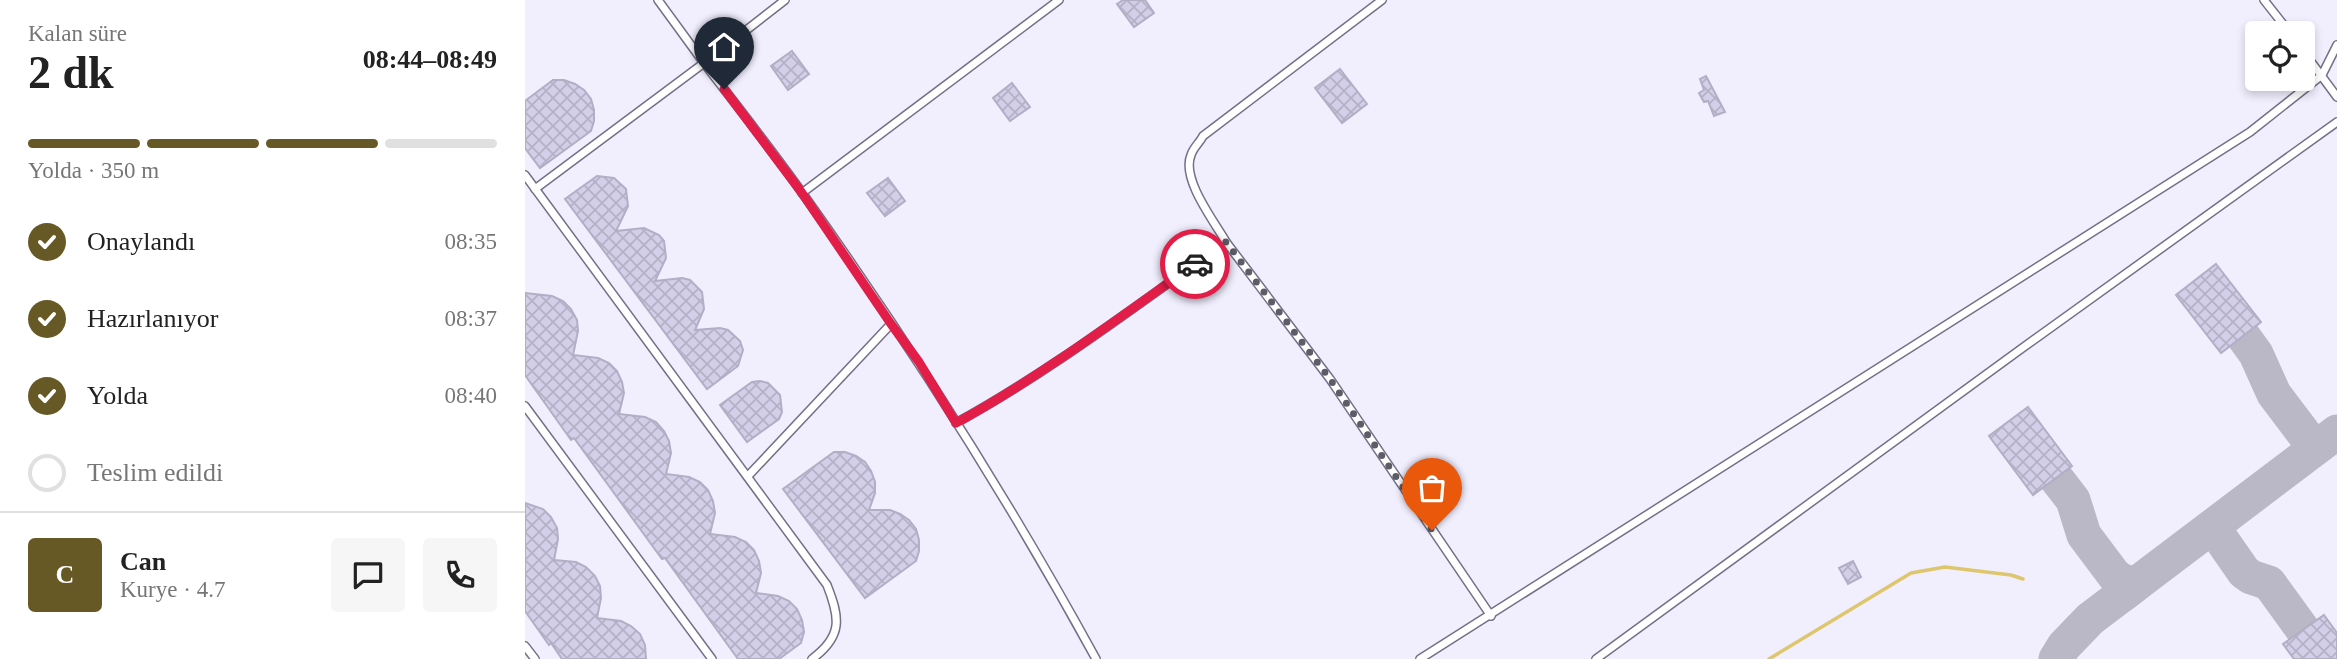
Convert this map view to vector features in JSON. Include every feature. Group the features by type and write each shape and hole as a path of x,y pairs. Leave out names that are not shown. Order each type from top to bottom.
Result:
{"lane":[{"path":"658,0 802,193 919,362 1050,575 1096,659"},
{"path":"535,189 785,0"},
{"path":"802,193 1059,0"},
{"path":"1382,0 1203,136 1191,155 1188,168 1193,186 1226,242 1330,379 1491,616"},
{"path":"2263,0 2280,21"},
{"path":"1420,659 2238,140 2322,75 2337,45"},
{"path":"2315,66 2337,97"},
{"path":"1596,659 2337,122"},
{"path":"525,175 827,585 838,621 834,635 825,649 812,659"},
{"path":"956,423 993,403 1080,345 1226,242"},
{"path":"748,476 891,324"},
{"path":"525,406 712,659"},
{"path":"525,646 535,659"}],"building":[{"path":"1123,0 1145,0 1154,13 1134,27 1117,4"},
{"path":"792,51 809,74 788,90 771,66"},
{"path":"1340,69 1367,104 1342,123 1315,88"},
{"path":"1706,76 1725,112 1714,116 1708,101 1704,102 1699,93 1704,90 1700,79"},
{"path":"553,80 564,80 584,90 591,99 594,121 591,131 540,168 525,148 525,101"},
{"path":"1012,83 1030,107 1010,121 993,98"},
{"path":"597,176 614,178 626,189 628,206 616,231 644,228 659,235 664,241 666,258 655,281 682,278 690,280 702,292 704,309 695,330 720,328 728,330 740,341 743,350 738,366 707,389 565,199"},
{"path":"888,178 905,201 885,216 867,193"},
{"path":"2216,264 2261,322 2221,353 2176,295"},
{"path":"525,293 552,296 571,309 577,320 578,331 573,355 598,358 617,371 624,393 619,414 645,417 656,422 664,431 671,453 666,474 689,477 708,490 715,513 710,534 735,537 754,550 761,573 756,593 778,596 797,609 804,632 801,643 779,659 738,659 574,438 571,440 525,375"},
{"path":"752,382 768,383 780,395 782,412 779,419 747,442 720,405"},
{"path":"2028,407 2072,466 2033,495 1989,436"},
{"path":"834,452 845,452 865,462 875,482 875,493 869,510 890,510 900,514 916,529 919,540 916,561 865,598 783,489"},
{"path":"525,503 543,509 557,528 554,560 576,562 595,576 600,586 601,598 597,618 621,621 631,626 640,634 645,645 646,659 562,659 551,643 549,645 525,611"},
{"path":"1853,561 1861,577 1848,584 1839,568"},
{"path":"2324,615 2337,633 2337,659 2294,659 2283,644"}],"waterway":[{"path":"1769,659 1911,573 1945,567 2011,575 2023,579"}],"taxiway":[{"path":"2243,336 2256,354 2274,394 2305,435"},
{"path":"2056,659 2064,646 2090,619 2337,432"},
{"path":"2056,478 2073,500 2084,535 2114,575 2122,581 2136,584 2122,595"},
{"path":"2219,536 2244,572 2269,583 2303,630"}],"way so far":[{"path":"1195,264 1226,242 1330,379 1432,530"}],"route":[{"path":"724,89 802,193 919,362 956,423 993,403 1195,264"}]}
